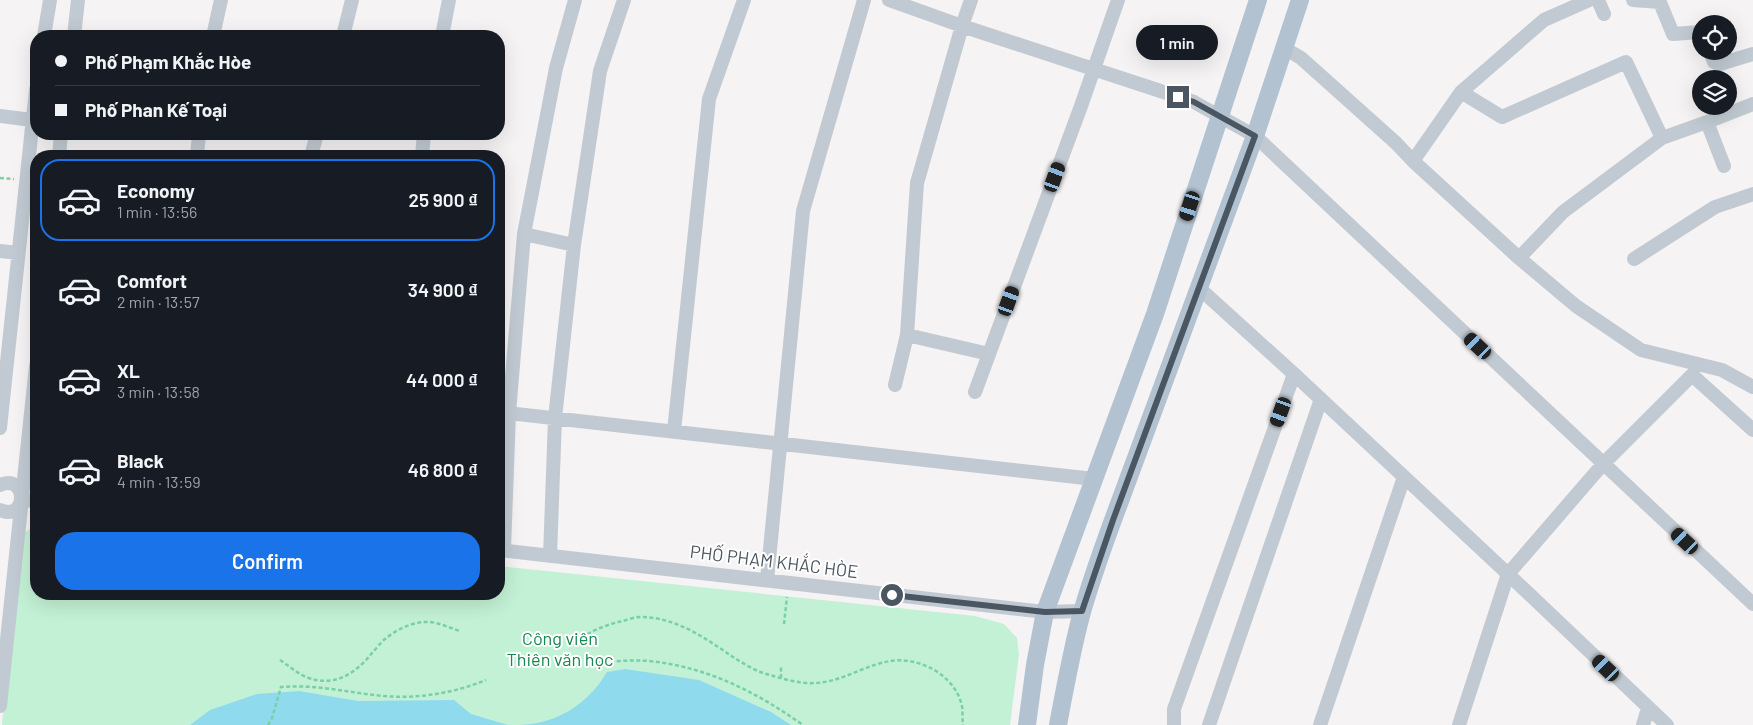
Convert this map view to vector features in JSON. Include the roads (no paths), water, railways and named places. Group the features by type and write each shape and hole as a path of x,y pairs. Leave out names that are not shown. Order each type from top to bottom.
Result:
{"main road":[{"path":"1027,725 1035,665 1045,612 1155,314 1258,0"},
{"path":"1058,725 1067,672 1082,611 1111,526 1255,136 1300,0"}],"street":[{"path":"45,30 50,0"},
{"path":"75,30 78,0"},
{"path":"214,30 221,0"},
{"path":"344,30 352,0"},
{"path":"443,30 449,0"},
{"path":"505,403 524,234 556,68 575,0"},
{"path":"550,556 555,418 574,245 600,71 624,0"},
{"path":"674,432 708,98 744,0"},
{"path":"766,580 802,211 864,0"},
{"path":"889,0 962,26 1194,102 1255,136 1753,604"},
{"path":"895,385 907,335 917,183 971,0"},
{"path":"976,392 1118,0"},
{"path":"1413,162 1461,92 1544,20 1589,0"},
{"path":"1598,0 1604,14"},
{"path":"1633,0 1660,1 1674,34 1692,33"},
{"path":"1284,48 1301,58 1396,143 1413,162 1519,258 1576,306 1641,350 1722,370 1753,387"},
{"path":"1737,59 1753,54"},
{"path":"1713,60 1720,64 1733,60"},
{"path":"1461,92 1502,117 1626,62 1662,138"},
{"path":"1519,258 1563,212 1662,138 1753,104"},
{"path":"0,116 30,120"},
{"path":"1707,122 1724,166"},
{"path":"0,428 30,139"},
{"path":"1634,259 1715,207 1753,194"},
{"path":"524,234 574,245"},
{"path":"0,251 18,253"},
{"path":"1199,288 1321,399 1666,725"},
{"path":"907,335 989,354"},
{"path":"1174,725 1174,709 1294,374"},
{"path":"1459,725 1508,574 1603,464 1692,374 1753,430"},
{"path":"1209,725 1321,399"},
{"path":"505,412 1094,479"},
{"path":"0,706 30,423"},
{"path":"1320,725 1404,477"},
{"path":"0,485 9,483 17,487 22,495 20,504 13,511 0,510"},
{"path":"22,500 30,501"},
{"name":"PHỐ PHẠM KHẮC HÒE","path":"505,550 1045,612 1082,611"},
{"path":"1643,725 1648,708"}],"water":[{"path":"625,669 699,680 771,712 791,725 519,725 533,724 559,716 581,703 591,694 607,672"},
{"path":"299,691 358,701 454,700 471,714 508,725 190,725 210,710 257,694"}],"park label":[{"name":"Công viên Thiên văn học","path":"560,649"}]}
